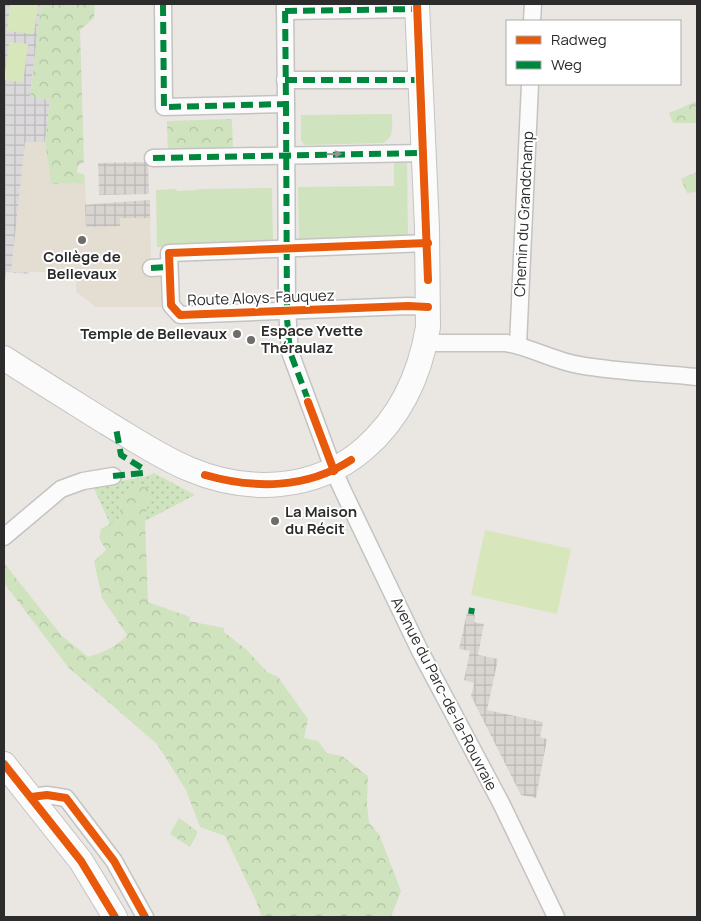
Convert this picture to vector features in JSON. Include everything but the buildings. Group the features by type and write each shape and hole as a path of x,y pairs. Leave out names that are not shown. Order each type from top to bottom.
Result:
{"main road":[{"path":"4,358 155,452 205,475 228,482 263,484 300,482 334,471 356,456 377,438 401,407 412,385 425,343 428,307 428,243 417,6"},
{"path":"4,764 81,861 115,917"}],"street":[{"path":"163,4 164,107 286,104"},
{"path":"532,20 533,4"},
{"path":"285,8 417,6"},
{"name":"Route Aloys-Fauquez","path":"285,8 286,248 290,352 334,471"},
{"path":"285,80 421,80"},
{"name":"Chemin du Grandchamp","path":"518,345 530,85"},
{"path":"153,158 423,153"},
{"path":"151,268 169,267 169,253 428,243"},
{"name":"Route Aloys-Fauquez","path":"169,267 171,305 180,315 408,306 428,307"},
{"path":"425,343 489,342 518,345 557,360 579,365 697,377"},
{"name":"Avenue du Parc-de-la-Rouvraie","path":"334,471 420,651 501,803 556,917"},
{"path":"4,537 61,489 83,481 113,476"},
{"path":"31,798 48,795 66,798 88,824 114,861 145,917"}],"shaded area":[{"path":"4,4 41,4 30,97 50,100 29,274 6,272 5,283"},
{"name":"Collège de Bellevaux","path":"25,142 45,142 51,184 85,183 86,204 150,200 151,263 160,275 161,307 96,307 76,292 76,272 11,272"},
{"path":"148,162 149,194 99,195 98,163"},
{"path":"150,200 150,218 120,218 120,226 86,227 85,205"},
{"path":"467,613 475,615 474,622 484,624 478,655 498,659 487,710 543,722 540,737 547,739 536,798 521,795 471,696 474,683 464,680 470,651 459,649"}],"green space":[{"path":"10,4 38,4 34,34 7,31"},
{"path":"41,4 95,4 94,18 80,30 84,162 78,166 77,173 84,174 85,183 51,184 45,142 50,100 30,97"},
{"path":"9,42 28,44 23,82 4,80"},
{"path":"697,101 697,123 673,123 669,113"},
{"path":"392,114 391,135 382,143 305,145 301,141 301,115"},
{"path":"232,119 233,153 168,155 167,121"},
{"path":"394,158 407,158 408,239 299,241 298,187 394,186"},
{"path":"697,172 697,192 687,193 681,179"},
{"path":"272,188 273,245 157,247 156,190"},
{"path":"154,473 195,495 145,521 150,488 121,501 119,518 110,524 93,486 148,476"},
{"path":"136,486 150,488 145,521 148,602 190,617 189,621 224,628 224,632 247,650 267,672 278,677 308,719 304,738 318,741 327,753 342,756 368,776 367,804 369,823 379,834 401,891 391,917 262,917 225,836 200,827 186,790 157,744 68,667 4,583 4,563 62,636 88,657 119,643 127,635 102,598 94,561 106,550 99,538 101,529 119,518 121,501"},
{"path":"485,530 571,549 557,614 471,595"},
{"path":"179,818 197,831 190,847 170,834"}],"marked path":[{"path":"163,4 164,107 286,104 285,4"},
{"path":"285,11 417,9"},
{"path":"285,80 421,80"},
{"path":"286,104 287,319 290,352 310,405"},
{"path":"153,158 423,153"},
{"path":"151,268 169,267"},
{"path":"113,476 143,473 142,468 121,455 116,428"},
{"path":"471,614 472,608"}],"cycle path":[{"path":"417,4 428,280"},
{"path":"428,243 169,253 171,305 180,315 408,306 428,307"},
{"path":"308,402 334,471"},
{"path":"205,475 242,483 280,484 317,477 351,460"},
{"path":"4,764 81,861 115,917"},
{"path":"31,797 47,795 66,798 114,861 145,917"}],"place":[{"name":"Collège de Bellevaux","path":"82,240"},
{"name":"Temple de Bellevaux","path":"237,334"},
{"name":"Espace Yvette Théraulaz","path":"251,340"},
{"name":"La Maison du Récit","path":"275,521"}]}
